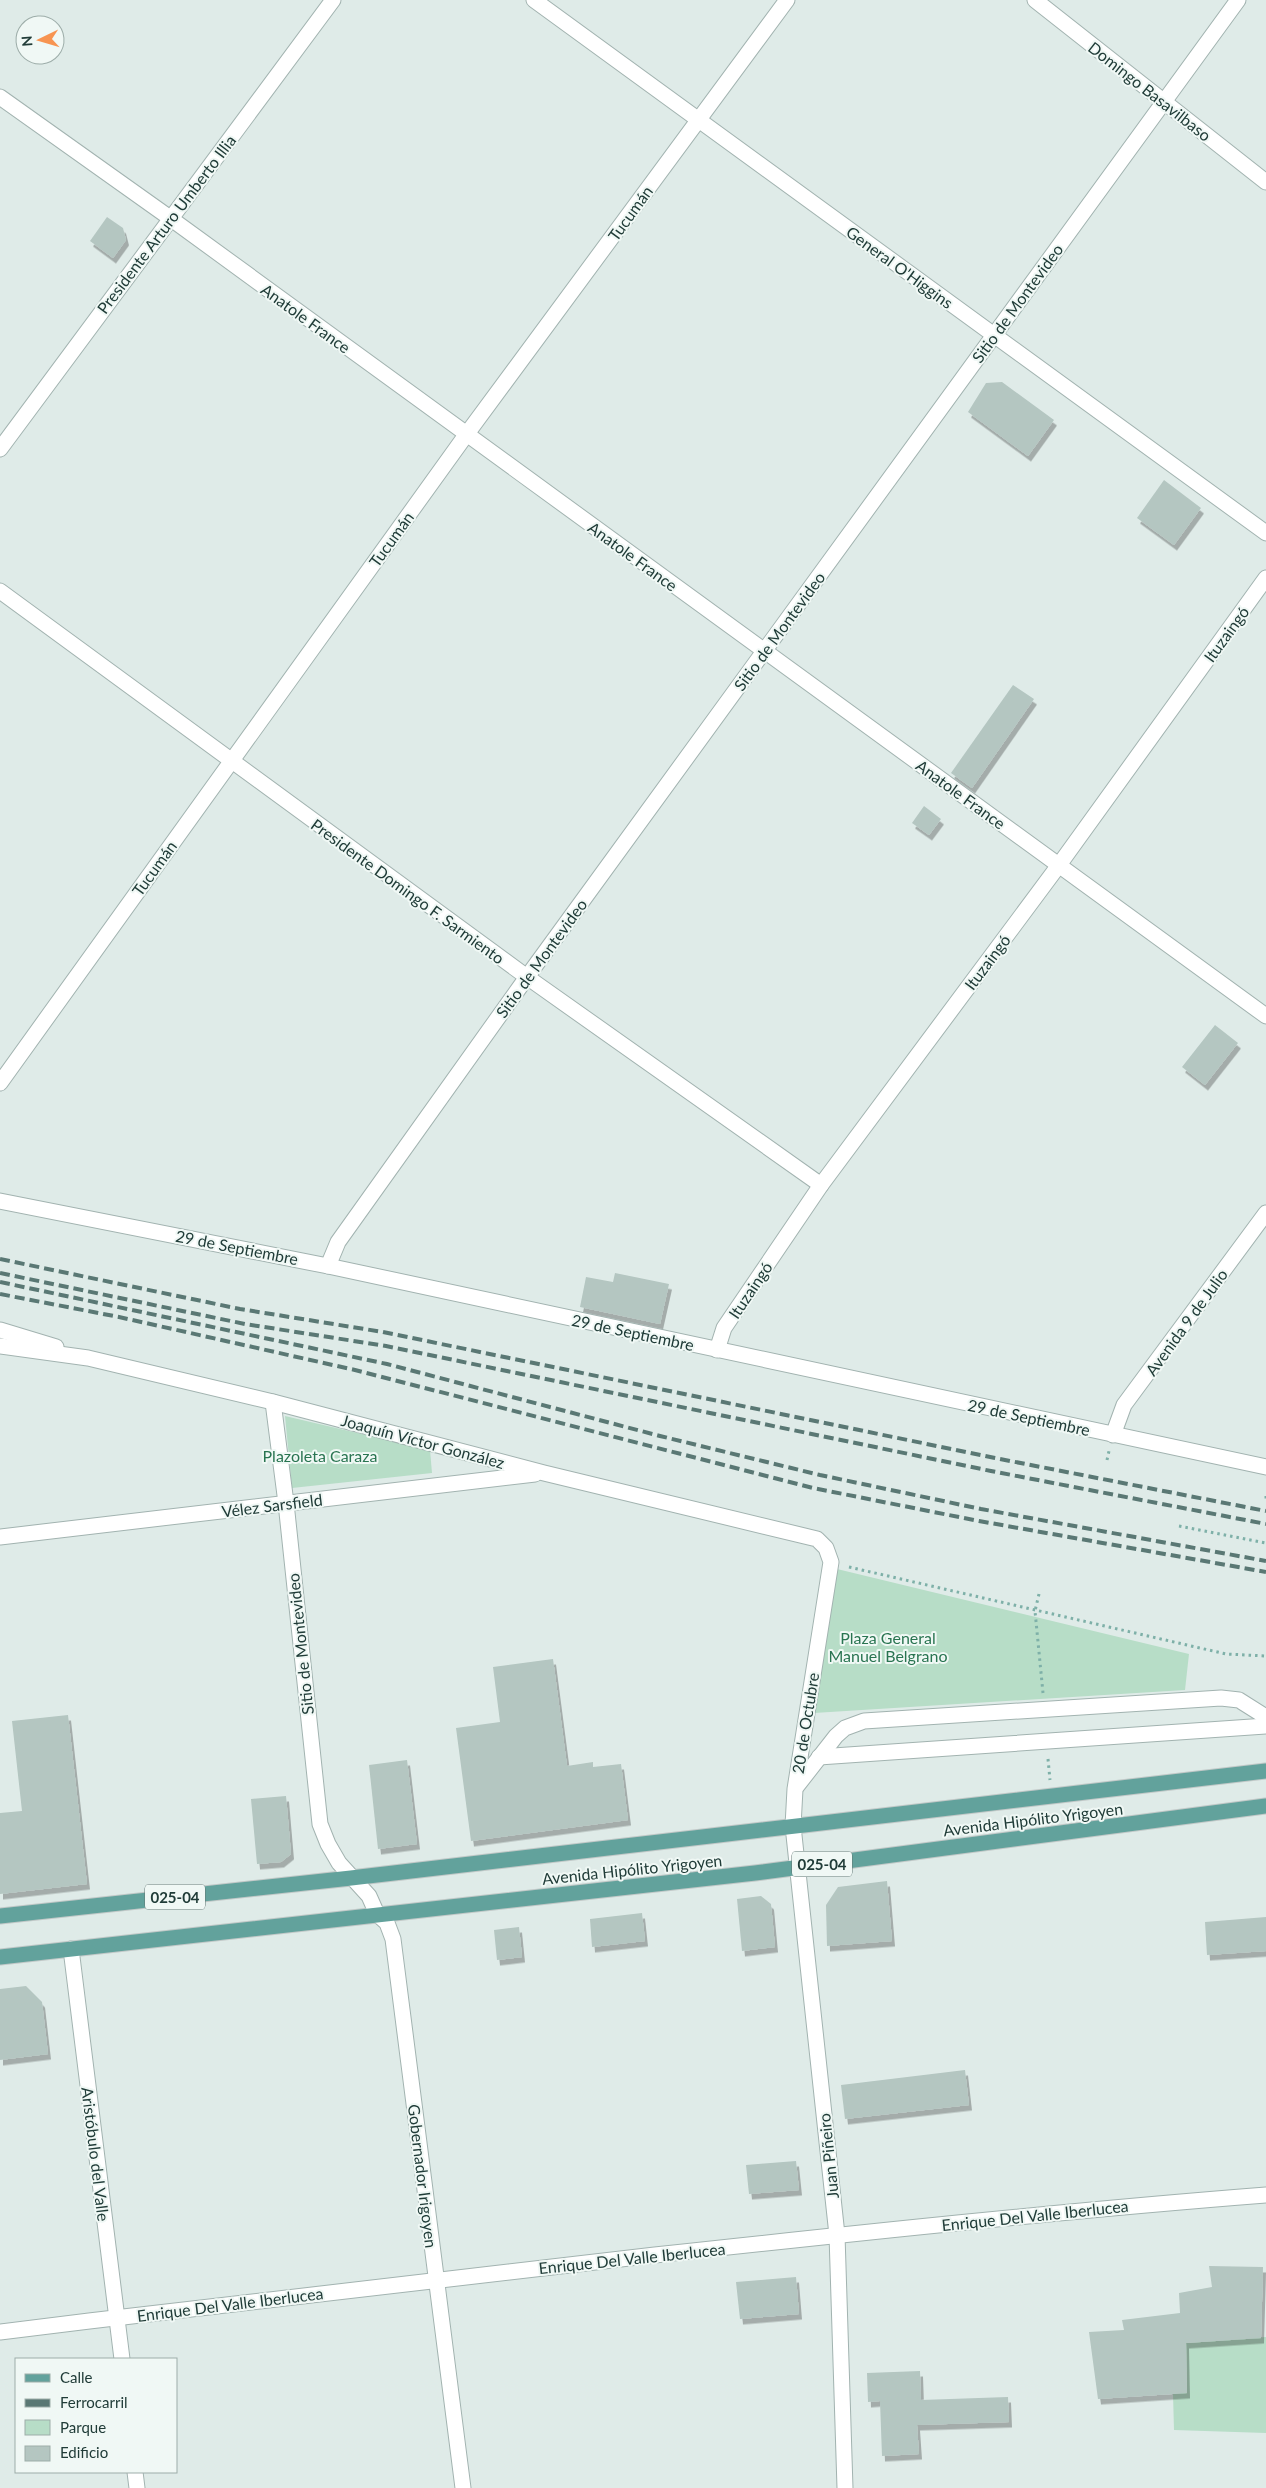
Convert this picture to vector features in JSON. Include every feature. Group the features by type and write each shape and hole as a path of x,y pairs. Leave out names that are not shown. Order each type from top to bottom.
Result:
{"main road":[{"name":"Avenida Hipólito Yrigoyen","path":"0,1916 351,1878 1266,1771"},
{"name":"Avenida Hipólito Yrigoyen","path":"0,1957 796,1867 1266,1806"}],"street":[{"name":"Presidente Arturo Umberto Illia","path":"0,449 333,0"},
{"name":"General O'Higgins","path":"534,0 1266,533"},
{"name":"Tucumán","path":"0,1083 466,435 787,0"},
{"name":"Domingo Basavilbaso","path":"1035,0 1266,182"},
{"name":"Sitio de Montevideo","path":"328,1266 338,1242 527,977 1238,0"},
{"name":"Anatole France","path":"0,97 170,218 1266,1016"},
{"name":"Ituzaingó","path":"717,1350 724,1328 821,1185 1059,865 1266,578"},
{"name":"Presidente Domingo F. Sarmiento","path":"0,591 527,977 821,1185"},
{"name":"29 de Septiembre","path":"0,1201 328,1266 1266,1467"},
{"name":"Avenida 9 de Julio","path":"1113,1435 1124,1405 1266,1213"},
{"path":"0,1330 88,1358"},
{"name":"Joaquín Víctor González","path":"0,1346 88,1358 273,1402 544,1473 817,1539 826,1548 831,1562"},
{"name":"Sitio de Montevideo","path":"273,1402 286,1503 320,1824 328,1844 351,1878"},
{"name":"Vélez Sarsfield","path":"0,1537 544,1473"},
{"name":"20 de Octubre","path":"793,1826 795,1790 831,1562"},
{"path":"795,1790 819,1757 845,1728 864,1721 1221,1698 1239,1700 1266,1716"},
{"path":"819,1757 1266,1726"},
{"name":"Juan Piñeiro","path":"793,1826 837,2235 845,2488"},
{"name":"Gobernador Irigoyen","path":"351,1878 369,1896 377,1914 387,1923 393,1939 463,2488"},
{"name":"Aristóbulo del Valle","path":"71,1949 122,2358"},
{"name":"Enrique Del Valle Iberlucea","path":"0,2332 837,2235 1074,2210 1266,2195"},
{"path":"135,2473 137,2488"}],"path":[{"path":"1178,1526 1266,1543"},
{"path":"831,1562 1226,1654 1266,1656"},
{"path":"1035,1611 1039,1594"}],"green space":[{"name":"Plazoleta Caraza","path":"285,1416 430,1450 432,1473 292,1488"},
{"name":"Plaza General Manuel Belgrano","path":"837,1569 1189,1654 1185,1690 814,1713"},
{"path":"1266,2337 1266,2433 1174,2430 1173,2394 1187,2392 1186,2343"}],"building":[{"path":"107,217 123,228 126,240 113,258 90,241"},
{"path":"1002,382 1054,420 1028,456 968,412 986,383"},
{"path":"1164,480 1201,508 1174,545 1137,518"},
{"path":"1013,685 1034,699 972,788 951,773"},
{"path":"924,806 941,819 929,835 912,823"},
{"path":"1215,1025 1238,1043 1205,1085 1182,1067"},
{"path":"615,1273 669,1284 660,1324 580,1307 586,1277 613,1282"},
{"path":"553,1659 567,1766 593,1762 593,1767 621,1764 628,1820 471,1841 456,1728 500,1722 493,1667"},
{"path":"68,1715 87,1884 0,1894 0,1813 22,1811 12,1721"},
{"path":"407,1760 417,1844 378,1849 369,1765"},
{"path":"286,1796 291,1854 281,1862 257,1864 251,1799"},
{"path":"887,1881 892,1941 827,1946 826,1905 838,1887"},
{"path":"761,1896 771,1904 775,1947 742,1951 737,1899"},
{"path":"642,1913 645,1941 592,1947 590,1919"},
{"path":"1266,1917 1266,1951 1207,1955 1205,1922"},
{"path":"519,1927 522,1957 497,1960 494,1930"},
{"path":"26,1986 42,2002 48,2054 0,2060 0,1989"},
{"path":"965,2070 969,2105 845,2119 841,2085"},
{"path":"796,2161 799,2190 749,2194 746,2165"},
{"path":"1209,2266 1263,2267 1261,2338 1186,2343 1187,2393 1098,2399 1089,2332 1124,2330 1122,2320 1180,2313 1179,2293 1212,2287"},
{"path":"796,2277 799,2314 740,2319 736,2282"},
{"path":"920,2371 921,2400 1008,2397 1009,2422 917,2425 919,2454 882,2456 880,2401 868,2402 867,2373"}],"railway":[{"path":"0,1259 240,1309 383,1332 995,1458 1266,1511"},
{"path":"0,1273 245,1324 386,1346 991,1471 1266,1524"},
{"path":"0,1282 387,1364 660,1436 820,1475 981,1509 1266,1561"},
{"path":"0,1294 119,1317 355,1370 813,1488 979,1521 1266,1572"}]}
